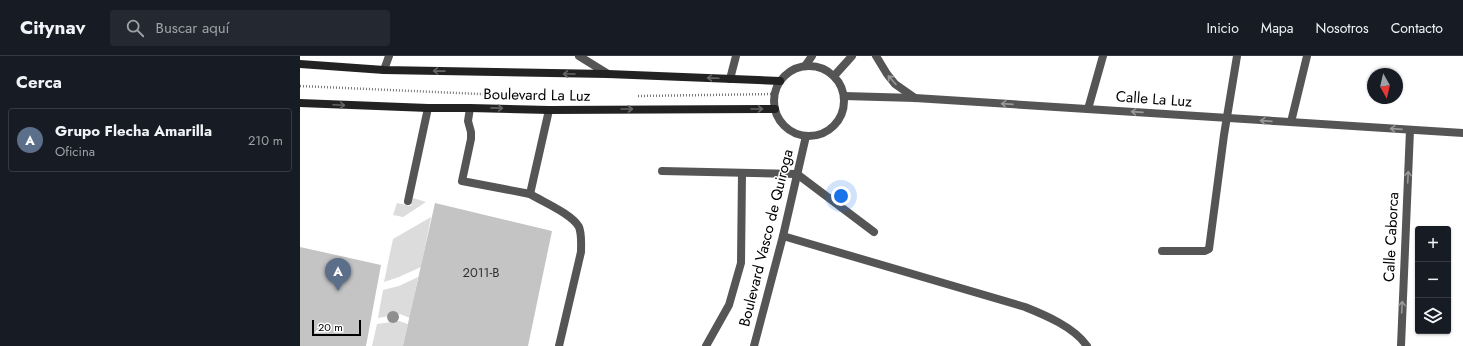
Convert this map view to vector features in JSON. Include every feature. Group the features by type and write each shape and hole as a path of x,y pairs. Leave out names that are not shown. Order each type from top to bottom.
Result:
{"main road":[{"name":"Boulevard La Luz","path":"300,64 384,70 608,74 780,81"},
{"name":"Boulevard La Luz","path":"300,103 428,108 549,110 775,109"}],"street":[{"path":"384,70 389,56"},
{"path":"579,56 608,74"},
{"path":"730,79 736,56"},
{"path":"805,66 812,56"},
{"path":"834,76 852,56"},
{"path":"876,56 895,84 915,98"},
{"path":"1088,109 1103,56"},
{"path":"1162,251 1205,251 1209,249 1226,118 1237,56"},
{"path":"1291,122 1307,56"},
{"path":"805,66 815,66 834,76 841,85 844,96 844,108 839,120 830,129 819,135 806,136 795,133 786,128 779,119 775,109 774,94 780,81 791,71 805,66"},
{"name":"Calle La Luz","path":"844,96 915,98 1463,133"},
{"path":"408,201 428,108"},
{"path":"470,108 468,121 471,139 462,181 530,194 572,219 579,228 582,238 581,252 559,346"},
{"path":"530,194 549,110"},
{"name":"Calle Caborca","path":"1401,346 1410,130"},
{"name":"Boulevard Vasco de Quiroga","path":"754,346 783,236 806,136"},
{"path":"662,171 797,174 874,232"},
{"path":"706,346 729,305 741,263 742,173"},
{"path":"783,236 1025,306 1054,319 1083,340 1087,346"}],"path":[{"path":"300,86 526,96"},
{"path":"635,96 774,94"}],"shaded area":[{"path":"413,198 426,202 403,217 393,215 397,203 411,206"},
{"path":"431,217 421,267 384,282 393,239"},
{"path":"418,277 410,318 400,314 378,318 383,290 399,286"},
{"path":"399,321 408,324 403,346 372,346 377,324"}],"building":[{"path":"435,203 552,231 528,346 403,346"},
{"path":"300,247 381,265 366,346 300,346"}],"place":[{"name":"Grupo Flecha Amarilla","path":"338,291"}]}
